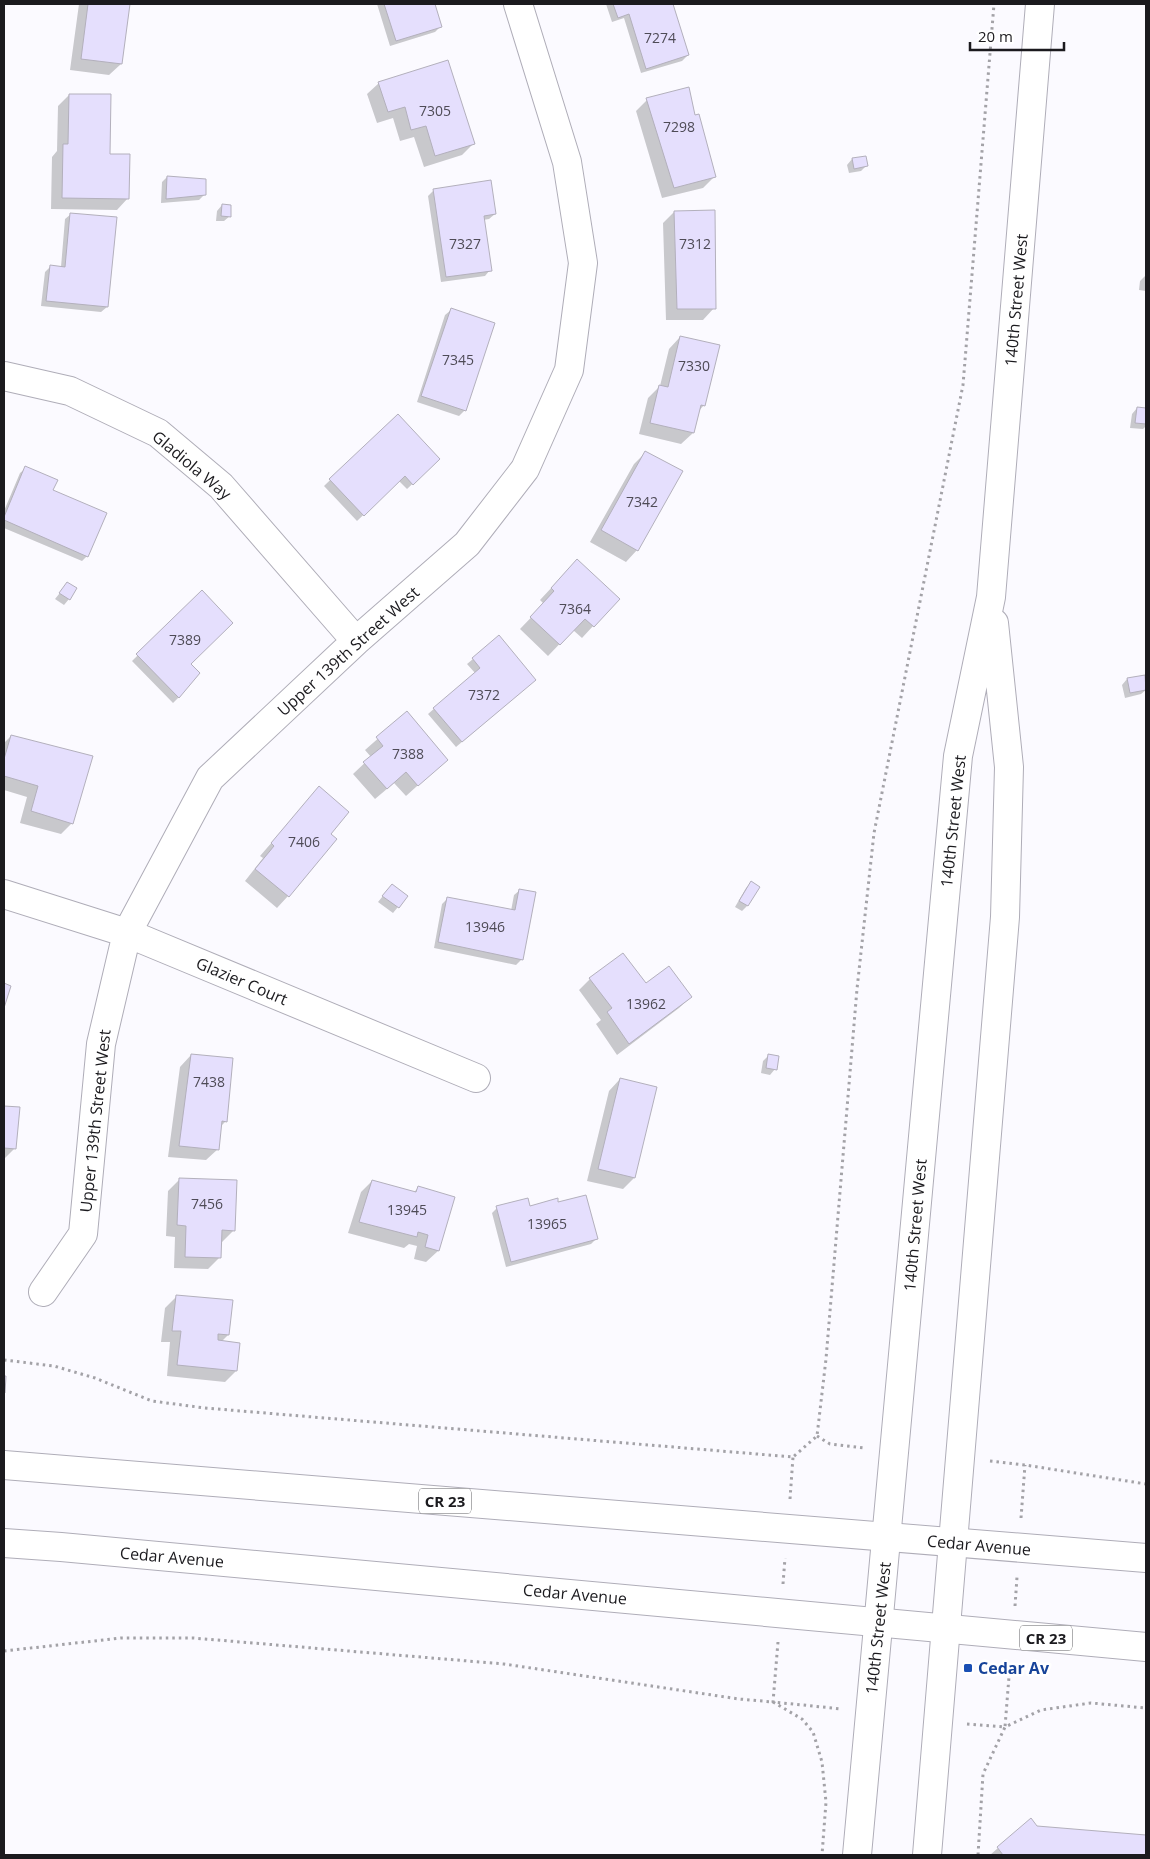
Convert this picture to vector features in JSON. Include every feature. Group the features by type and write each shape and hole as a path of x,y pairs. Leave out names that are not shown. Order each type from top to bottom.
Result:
{"main road":[{"name":"Upper 139th Street West","path":"43,1292 83,1234 101,1044 127,933 210,778 356,641 467,544 525,469 568,370 583,263 568,162 518,4"},
{"name":"140th Street West","path":"857,1855 958,756 991,597 1040,4"},
{"name":"Gladiola Way","path":"4,376 70,391 158,433 221,486 356,641"},
{"name":"140th Street West","path":"927,1855 1006,917 1009,767 991,597"},
{"name":"Glazier Court","path":"4,894 127,933 476,1078"},
{"name":"Cedar Avenue","path":"4,1465 1146,1558"},
{"name":"Cedar Avenue","path":"4,1543 1146,1647"}],"path":[{"path":"4,1360 54,1366 95,1378 152,1400 205,1408 793,1457 817,1436 826,1358 856,989 874,833 963,385 994,4"},
{"path":"1025,1465 1146,1484"},
{"path":"4,1651 121,1638 193,1638 504,1664 739,1699 773,1702 802,1719 813,1732 822,1762 826,1802 822,1855"},
{"path":"978,1855 983,1774 1006,1727 1041,1710 1091,1703 1146,1708"}],"building":[{"path":"88,4 130,4 122,64 81,59"},
{"path":"384,4 435,4 442,27 396,41"},
{"path":"613,4 673,4 689,55 646,69 629,14 618,18"},
{"path":"448,60 475,144 435,156 426,126 411,130 405,107 388,112 378,82"},
{"path":"689,87 695,115 699,114 716,177 674,188 646,98"},
{"path":"69,94 111,94 110,154 130,154 129,199 62,198 63,144 68,144"},
{"path":"866,156 868,166 854,169 852,158"},
{"path":"167,176 206,179 206,195 166,199"},
{"path":"491,180 496,214 484,216 492,271 446,277 433,189"},
{"path":"222,204 231,205 231,217 221,216"},
{"path":"715,210 716,309 677,309 674,211"},
{"path":"70,213 117,217 108,307 46,301 50,265 65,267"},
{"path":"451,308 495,323 466,411 421,396"},
{"path":"680,336 720,345 705,406 701,405 694,433 650,423 659,385 668,387"},
{"path":"1137,407 1146,408 1146,424 1135,423"},
{"path":"398,414 440,459 413,485 405,476 364,516 329,479"},
{"path":"645,451 683,471 638,551 601,530"},
{"path":"25,466 58,480 53,490 107,513 88,557 4,520"},
{"path":"577,559 620,599 594,627 585,619 560,645 530,617 554,591 551,588"},
{"path":"67,582 77,588 70,600 59,593"},
{"path":"202,590 233,623 191,664 200,673 179,698 136,654"},
{"path":"499,635 536,680 462,742 433,708 480,668 472,658"},
{"path":"1145,675 1146,690 1130,693 1127,678"},
{"path":"407,711 448,760 418,786 406,772 387,789 363,762 383,746 376,737"},
{"path":"11,735 93,756 73,824 31,811 38,786 4,776 4,759"},
{"path":"319,786 349,812 331,834 337,839 289,897 255,869 274,846 271,843"},
{"path":"751,881 760,887 748,906 739,901"},
{"path":"392,884 408,896 399,908 382,896"},
{"path":"519,889 536,892 523,960 438,942 447,897 515,910"},
{"path":"623,953 646,983 669,966 692,997 629,1044 607,1012 612,1008 589,978"},
{"path":"4,983 11,986 4,1008"},
{"path":"191,1054 233,1058 227,1122 222,1121 219,1150 179,1146"},
{"path":"768,1054 779,1056 777,1070 766,1068"},
{"path":"620,1078 657,1087 635,1178 598,1169"},
{"path":"4,1106 20,1107 16,1149 4,1148"},
{"path":"179,1178 237,1180 235,1231 222,1230 221,1258 185,1257 186,1226 177,1225"},
{"path":"372,1180 416,1192 418,1186 455,1197 439,1251 425,1247 428,1235 418,1232 417,1237 359,1222"},
{"path":"586,1195 598,1239 511,1262 496,1206 528,1198 530,1206 558,1198 558,1202"},
{"path":"176,1295 233,1300 229,1335 218,1334 218,1340 240,1343 237,1371 177,1365 181,1331 172,1331"},
{"path":"4,1376 6,1376 5,1393 4,1393"},
{"path":"1031,1818 1037,1826 1146,1835 1146,1855 1003,1855 997,1847"}],"place":[{"name":"Cedar Av","path":"968,1668"}]}
